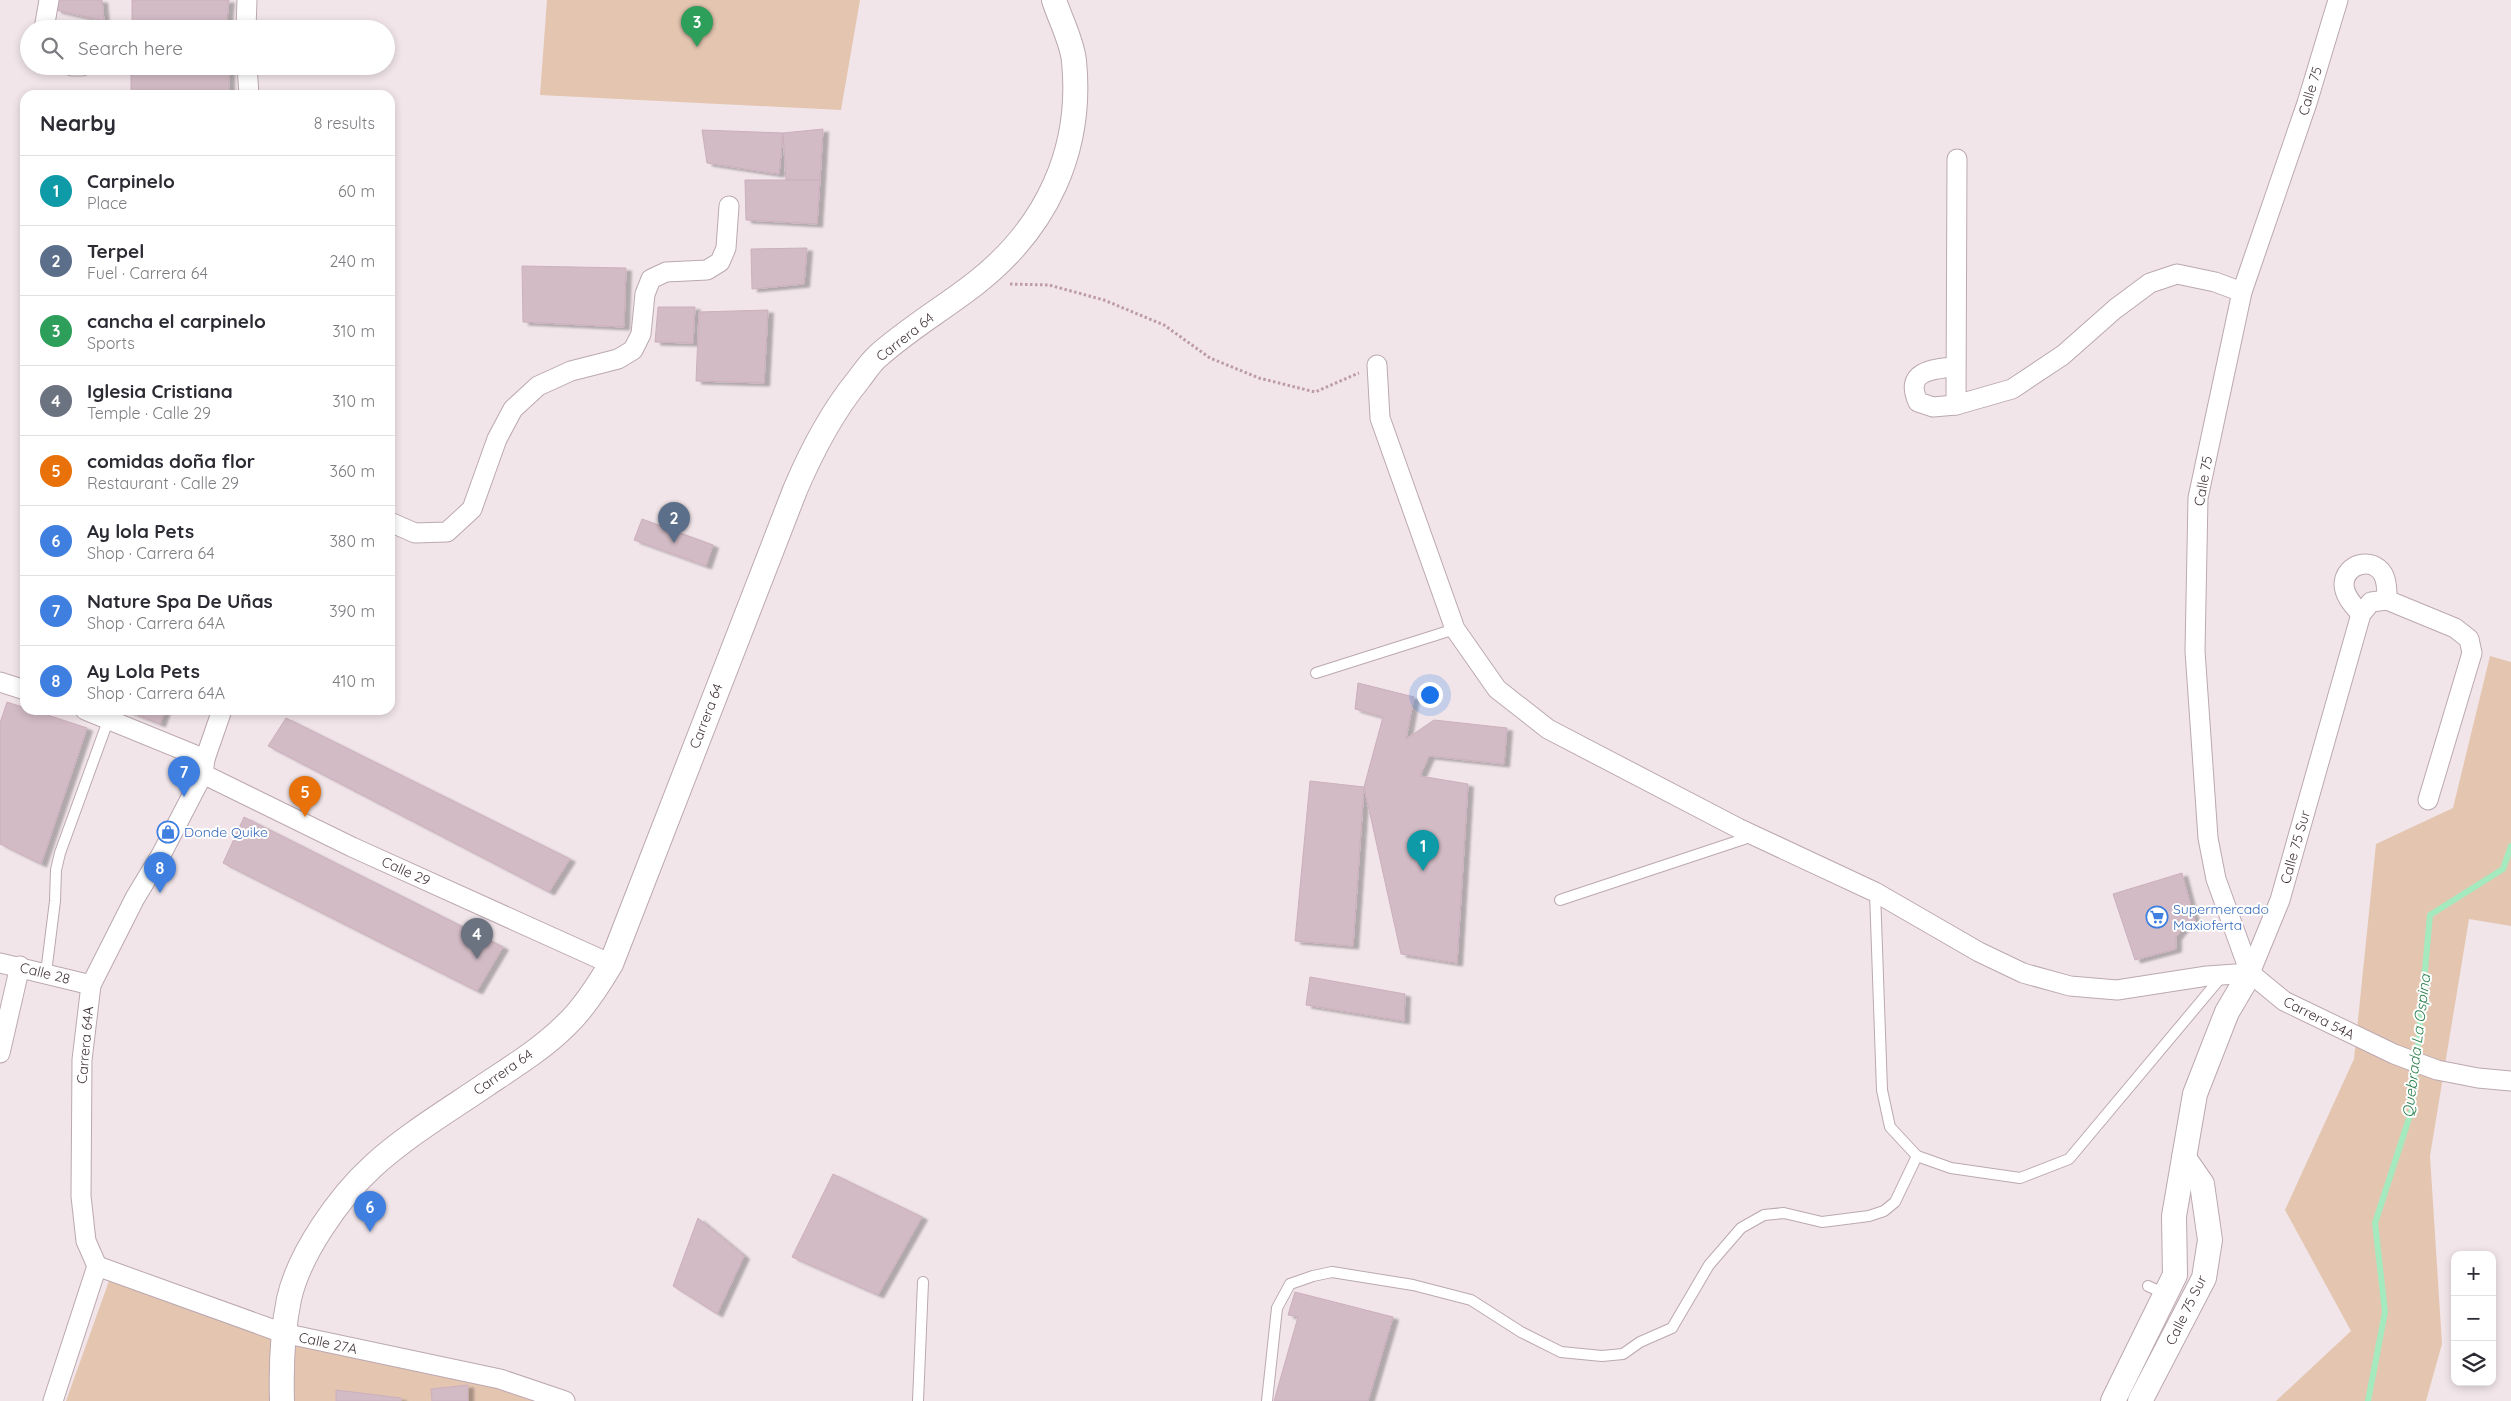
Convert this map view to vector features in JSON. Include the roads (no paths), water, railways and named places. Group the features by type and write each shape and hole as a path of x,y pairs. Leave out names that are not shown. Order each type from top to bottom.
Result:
{"street":[{"path":"46,20 49,0"},
{"path":"246,20 247,0"},
{"name":"Carrera 64","path":"282,1401 283,1333 289,1297 302,1264 318,1234 344,1198 373,1166 566,1026 596,990 611,964 727,661 810,454 838,404 878,356 977,282 1014,249 1057,184 1069,146 1074,103 1074,60 1054,0"},
{"name":"Calle 75","path":"2250,973 2216,879 2208,838 2195,651 2198,498 2242,292 2307,103 2338,0"},
{"path":"247,75 248,90"},
{"path":"1956,405 1958,159"},
{"path":"395,524 415,533 446,532 472,509 496,439 513,409 538,386 571,370 618,359 634,350 641,334 644,294 651,279 666,272 707,270 720,262 726,248 729,206"},
{"path":"1955,367 1926,372 1918,377 1914,384 1918,402 1926,406 1956,405 2012,390 2063,355 2115,309 2150,283 2177,274 2214,282 2242,292"},
{"path":"1377,365 1380,418 1398,463 1455,629 1497,689 1548,729 1754,835 1875,892 2000,963 2046,980 2093,989 2117,990 2250,973"},
{"path":"2387,600 2387,586 2384,575 2379,568 2368,563 2357,565 2348,573 2344,584 2346,594 2361,614 2371,602 2387,600 2455,628 2469,638 2472,653 2428,800"},
{"name":"Calle 75 Sur","path":"2114,1401 2157,1290 2175,1275 2174,1216 2195,1094 2207,1059 2227,1012 2250,973 2280,900 2361,614"},
{"path":"0,682 20,688"},
{"name":"Calle 29","path":"100,715 204,766 352,847 611,964"},
{"name":"Carrera 64A","path":"97,1266 86,1240 81,1196 82,1060 91,985 135,898 161,855 204,766 220,715"},
{"name":"Calle 28","path":"0,963 20,966 91,985"},
{"path":"0,1053 20,966"},
{"name":"Carrera 54A","path":"2250,973 2284,1001 2394,1054 2437,1070 2478,1078 2511,1081"},
{"name":"Calle 75 Sur","path":"2140,1401 2204,1278 2210,1240 2202,1184 2184,1158"},
{"path":"2175,1250 2193,1233 2210,1240"},
{"path":"52,1401 97,1266"},
{"name":"Calle 27A","path":"97,1266 283,1333 500,1380 565,1401"}],"lane":[{"path":"1316,673 1455,629"},
{"path":"46,973 55,901 56,870 60,853 109,718"},
{"path":"1560,900 1754,835"},
{"path":"1875,892 1882,1090 1890,1127 1917,1156 1951,1168 2020,1178 2069,1160 2223,975"},
{"path":"1267,1401 1277,1308 1290,1284 1332,1272 1423,1287 1471,1300 1521,1332 1561,1352 1602,1356 1623,1354 1640,1342 1672,1328 1710,1265 1741,1228 1764,1215 1784,1213 1822,1222 1869,1216 1884,1211 1895,1202 1917,1156"},
{"path":"918,1401 923,1282"}],"waterway":[{"name":"Quebrada La Ospina","path":"2368,1401 2385,1312 2375,1223 2412,1109 2430,915 2503,869 2511,846"}],"place":[{"name":"cancha el carpinelo","path":"697,47"},
{"name":"Terpel","path":"674,543"},
{"name":"Nature Spa De Uñas","path":"184,797"},
{"name":"comidas doña flor","path":"305,817"},
{"name":"Donde Quike","path":"168,832"},
{"name":"Carpinelo","path":"1423,871"},
{"name":"Ay Lola Pets","path":"160,893"},
{"name":"Supermercado Maxioferta","path":"2157,917"},
{"name":"Iglesia Cristiana","path":"477,959"},
{"name":"Ay lola Pets","path":"370,1232"}]}
